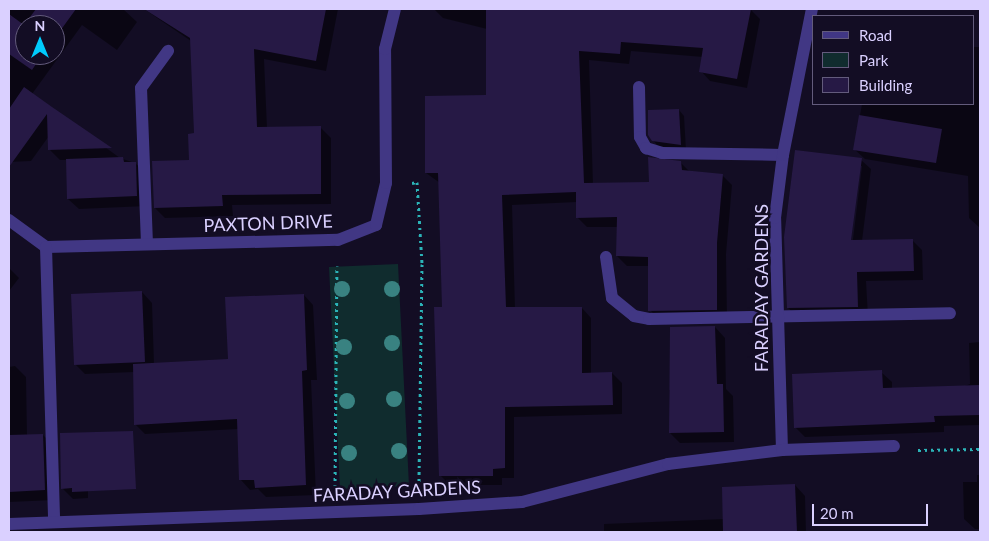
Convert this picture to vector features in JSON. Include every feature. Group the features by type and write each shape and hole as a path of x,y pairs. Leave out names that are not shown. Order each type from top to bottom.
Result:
{"street":[{"name":"PAXTON DRIVE","path":"46,247 338,240 376,225 386,183 385,49 395,9"},
{"name":"FARADAY GARDENS","path":"782,450 777,319 776,218 783,155 812,9"},
{"path":"147,244 141,88 168,51"},
{"path":"639,87 640,137 646,148 662,153 783,155"},
{"path":"9,220 46,247 54,522"},
{"path":"606,257 612,298 634,316 649,320 777,319 950,313"},
{"name":"FARADAY GARDENS","path":"9,524 419,509 522,502 668,464 782,450 894,446"}],"path":[{"path":"386,183 417,182 422,264 419,509"},
{"path":"334,512 338,240"},
{"path":"894,446 913,450 980,449"}],"green space":[{"path":"398,264 409,486 340,489 329,267"}],"building":[{"path":"36,9 76,9 65,24 65,15 32,15"},
{"path":"144,9 326,9 316,61 254,49 257,127 321,126 321,194 222,195 223,206 154,208 152,161 189,160 188,134 194,133 190,38"},
{"path":"486,9 751,9 737,79 699,72 703,48 621,42 620,54 579,51 584,183 649,182 648,157 681,161 682,170 723,174 717,243 717,310 648,311 648,257 616,256 617,217 576,218 576,192 502,195 506,307 582,307 582,373 612,372 613,405 505,407 505,468 493,469 493,476 439,476 434,307 442,307 438,173 425,173 425,96 486,95"},
{"path":"9,14 15,18 15,58 9,54"},
{"path":"25,65 35,65 32,70"},
{"path":"24,87 112,148 48,150 47,114 9,167 9,109"},
{"path":"679,109 681,145 652,141 648,135 648,110"},
{"path":"859,115 942,129 936,163 853,150"},
{"path":"795,150 862,158 851,240 913,239 914,271 857,272 858,307 787,308 784,237"},
{"path":"123,157 124,162 136,162 137,196 67,199 66,159"},
{"path":"142,291 145,362 74,365 71,294"},
{"path":"304,294 307,370 302,371 306,485 255,488 254,480 239,480 237,419 134,425 133,364 228,359 225,297"},
{"path":"715,326 717,384 723,384 724,432 669,433 670,327"},
{"path":"882,370 883,388 980,385 980,415 934,416 935,422 794,428 792,374"},
{"path":"133,431 136,489 72,492 72,488 61,489 60,433"},
{"path":"43,434 45,490 9,492 9,435"},
{"path":"795,484 797,532 723,532 722,487"}]}
